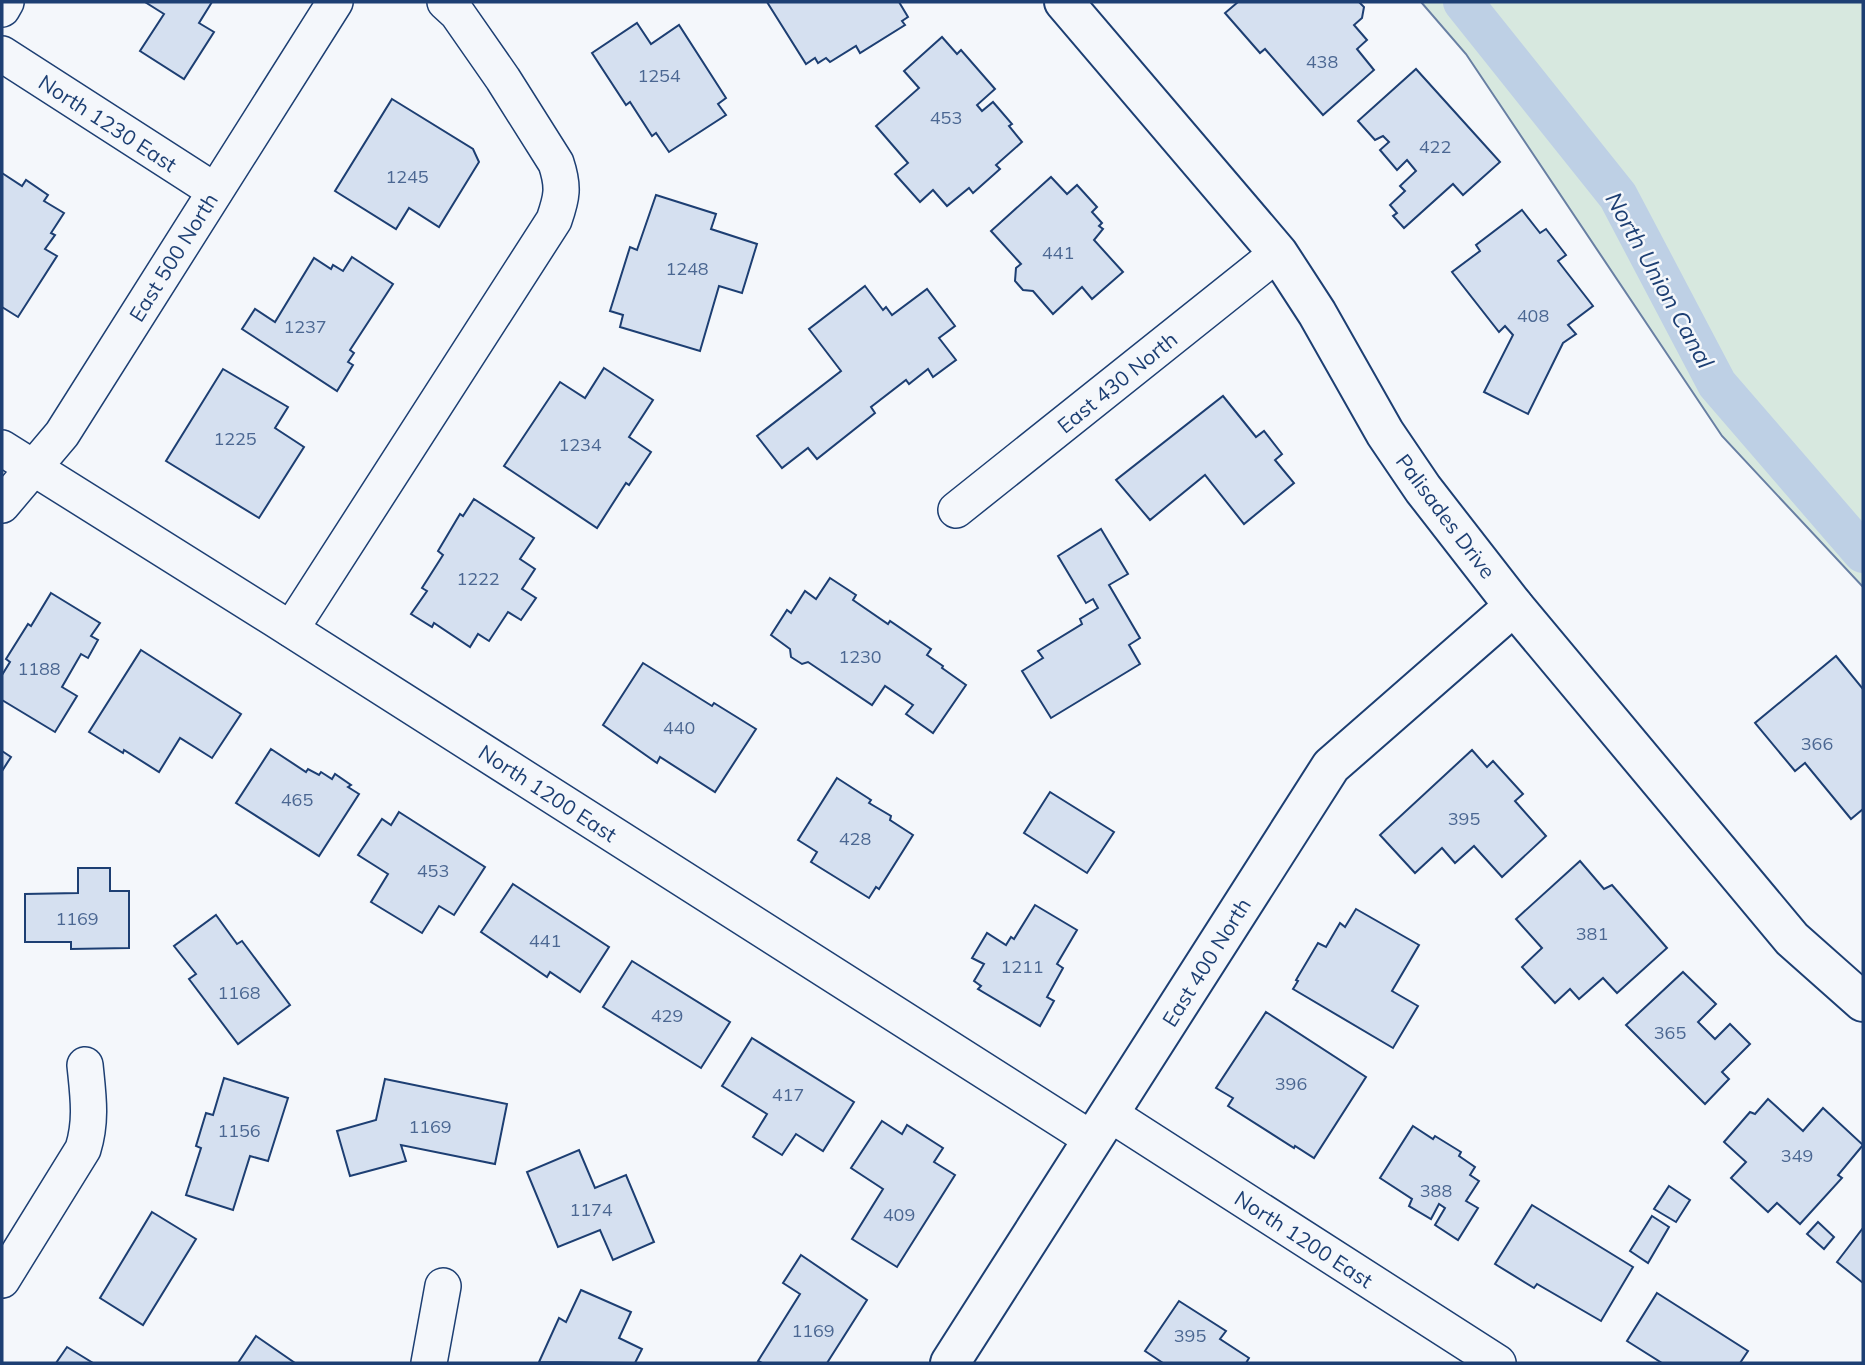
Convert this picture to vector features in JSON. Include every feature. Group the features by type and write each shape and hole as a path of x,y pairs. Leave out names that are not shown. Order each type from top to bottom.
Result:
{"street":[{"path":"2,9 6,2"},
{"name":"East 500 North","path":"2,505 62,434 335,2"},
{"path":"291,629 554,220 563,196 556,163 503,79 457,13 445,2"},
{"name":"Palisades Drive","path":"1064,2 1278,253 1317,313 1385,433 1423,489 1514,606 1792,939 1863,1002"},
{"name":"North 1230 East","path":"2,54 215,191"},
{"name":"East 430 North","path":"956,510 1278,253"},
{"name":"North 1200 East","path":"2,448 1101,1127 1498,1363"},
{"name":"East 400 North","path":"950,1363 1331,766 1514,606"},
{"path":"2,1280 83,1149 89,1129 90,1112 85,1065"},
{"path":"429,1363 443,1286"}],"shaded area":[{"path":"1421,2 1863,2 1863,587 1722,436 1466,54"}],"building":[{"path":"145,2 212,2 199,23 214,32 184,79 140,51 164,14"},
{"path":"767,2 899,2 908,17 902,21 905,25 860,53 856,46 830,62 826,58 818,63 815,58 806,64"},
{"path":"1238,2 1359,2 1364,7 1362,18 1354,25 1367,40 1357,49 1374,70 1323,115 1265,49 1260,53 1225,13"},
{"path":"637,23 651,44 679,25 726,98 718,104 726,115 669,152 656,133 652,136 630,102 626,105 592,53"},
{"path":"942,37 957,54 961,50 995,89 977,105 982,111 993,102 1012,124 1009,126 1022,142 996,165 1000,169 973,193 969,188 947,206 933,190 920,202 895,174 908,163 876,126 919,88 904,71"},
{"path":"1416,69 1500,162 1463,195 1453,184 1404,228 1393,216 1397,213 1390,205 1405,191 1400,186 1416,171 1407,160 1397,170 1380,150 1389,142 1383,136 1375,140 1358,121"},
{"path":"392,99 473,149 479,162 439,227 409,208 396,229 335,191"},
{"path":"2,173 22,186 26,180 48,195 44,201 64,213 51,233 55,235 45,249 57,256 18,317 2,307"},
{"path":"1051,177 1067,194 1077,185 1097,207 1092,212 1102,223 1099,226 1103,229 1094,240 1123,272 1092,299 1082,287 1053,314 1033,291 1023,290 1015,281 1016,268 1021,264 991,231"},
{"path":"656,195 716,214 711,229 757,244 742,293 719,286 700,351 620,327 623,315 610,311 630,247 637,250"},
{"path":"1522,210 1540,233 1546,229 1566,255 1558,261 1593,306 1568,325 1576,334 1563,343 1528,414 1484,392 1513,335 1505,326 1499,332 1452,272 1480,251 1476,245"},
{"path":"352,257 393,284 350,350 354,353 348,362 353,365 337,391 242,329 255,309 275,322 314,258 331,269 333,265 343,271"},
{"path":"865,286 883,310 886,307 892,315 927,289 955,326 939,338 956,360 933,377 928,369 909,384 906,380 871,407 875,413 817,459 808,448 782,468 757,436 841,371 809,329"},
{"path":"604,368 653,400 629,437 651,452 629,485 626,483 597,528 504,466 560,382 585,398"},
{"path":"223,369 288,407 275,428 304,447 259,518 166,461"},
{"path":"1223,396 1256,437 1264,431 1282,454 1275,460 1294,483 1244,524 1205,475 1150,520 1116,480"},
{"path":"474,499 534,538 520,559 535,569 522,589 536,598 521,620 508,612 489,641 478,634 470,647 434,623 432,627 411,614 427,591 422,588 443,555 438,551 460,514 463,516"},
{"path":"1101,529 1128,574 1109,585 1140,638 1129,645 1140,664 1051,718 1022,671 1043,658 1038,651 1082,624 1080,619 1098,608 1093,599 1086,603 1058,556"},
{"path":"830,578 856,595 853,600 931,649 927,655 966,685 933,733 906,714 913,705 885,686 872,705 808,662 802,664 791,657 790,649 771,635 787,610 791,613 805,591 816,599"},
{"path":"51,593 100,623 91,636 98,640 88,658 81,654 62,687 77,696 55,732 2,700 2,675 10,662 6,659"},
{"path":"141,650 241,714 212,758 180,738 159,772 89,732"},
{"path":"1836,656 1863,689 1863,809 1851,819 1805,763 1795,771 1755,723"},
{"path":"643,663 712,706 714,703 756,729 715,792 660,757 657,763 603,725"},
{"path":"271,749 306,772 308,769 319,775 321,772 332,779 335,774 359,794 319,856 236,803"},
{"path":"1472,750 1487,767 1493,761 1523,794 1515,801 1546,836 1502,877 1474,846 1455,863 1442,848 1415,873 1380,835"},
{"path":"2,751 11,757 2,771"},
{"path":"837,778 871,800 869,803 891,816 890,820 913,835 879,889 876,887 869,898 811,862 817,852 798,840"},
{"path":"1050,792 1114,832 1087,873 1024,833"},
{"path":"399,812 485,867 454,915 439,906 422,933 371,902 388,874 358,855 382,819 391,825"},
{"path":"1580,861 1604,889 1612,885 1667,948 1617,993 1603,978 1579,999 1570,989 1555,1003 1522,967 1542,948 1516,919"},
{"path":"78,868 110,868 110,891 129,891 129,948 71,949 71,942 25,942 25,894 78,893"},
{"path":"513,884 609,947 580,992 550,972 547,977 481,932"},
{"path":"1035,905 1077,930 1057,964 1063,968 1047,997 1054,1001 1040,1026 978,989 981,986 974,981 984,964 972,958 987,933 1006,945 1011,937 1014,939"},
{"path":"1356,909 1419,945 1392,991 1418,1006 1393,1048 1293,989 1318,943 1326,947 1340,923 1345,927"},
{"path":"216,915 237,944 242,941 290,1005 238,1044 189,979 196,974 174,946"},
{"path":"632,961 730,1022 701,1068 603,1007"},
{"path":"1683,972 1716,1004 1698,1022 1715,1039 1730,1024 1750,1044 1722,1072 1729,1079 1705,1104 1626,1025"},
{"path":"1266,1012 1366,1077 1314,1158 1228,1106 1233,1098 1216,1088"},
{"path":"752,1038 854,1102 823,1151 796,1134 782,1155 753,1137 767,1114 722,1086"},
{"path":"224,1078 288,1098 268,1161 250,1156 233,1210 186,1195 201,1148 196,1146 206,1113 213,1115"},
{"path":"385,1079 507,1104 495,1164 401,1145 406,1161 350,1176 337,1131 376,1120"},
{"path":"1768,1099 1803,1131 1823,1108 1863,1145 1838,1175 1842,1178 1800,1224 1777,1203 1768,1212 1731,1178 1746,1162 1724,1142 1750,1112 1755,1114"},
{"path":"882,1121 902,1134 907,1125 943,1148 934,1162 955,1175 897,1267 852,1239 883,1189 851,1168"},
{"path":"1413,1126 1461,1152 1459,1156 1475,1167 1470,1175 1479,1181 1466,1201 1478,1208 1458,1240 1435,1225 1445,1208 1439,1204 1431,1219 1409,1206 1412,1199 1380,1178"},
{"path":"579,1150 595,1188 626,1175 654,1242 613,1260 600,1230 558,1247 527,1172"},
{"path":"1669,1186 1690,1200 1676,1222 1654,1209"},
{"path":"1532,1205 1633,1267 1601,1321 1537,1284 1534,1288 1495,1264"},
{"path":"152,1212 196,1239 143,1325 100,1298"},
{"path":"1652,1216 1669,1227 1648,1263 1630,1251"},
{"path":"1818,1222 1834,1237 1824,1249 1807,1234"},
{"path":"1863,1228 1863,1283 1837,1262"},
{"path":"801,1255 867,1300 827,1363 762,1363 758,1361 800,1294 783,1283"},
{"path":"581,1290 631,1312 619,1338 642,1349 635,1363 539,1362 559,1318 566,1322"},
{"path":"1657,1293 1748,1351 1740,1363 1662,1363 1627,1341"},
{"path":"1179,1301 1226,1331 1220,1339 1249,1358 1246,1363 1163,1363 1145,1351"},
{"path":"256,1336 295,1363 238,1363"},
{"path":"67,1347 93,1363 56,1363"}],"waterway":[{"name":"North Union Canal","path":"1463,2 1618,196 1717,384 1863,553"}]}
